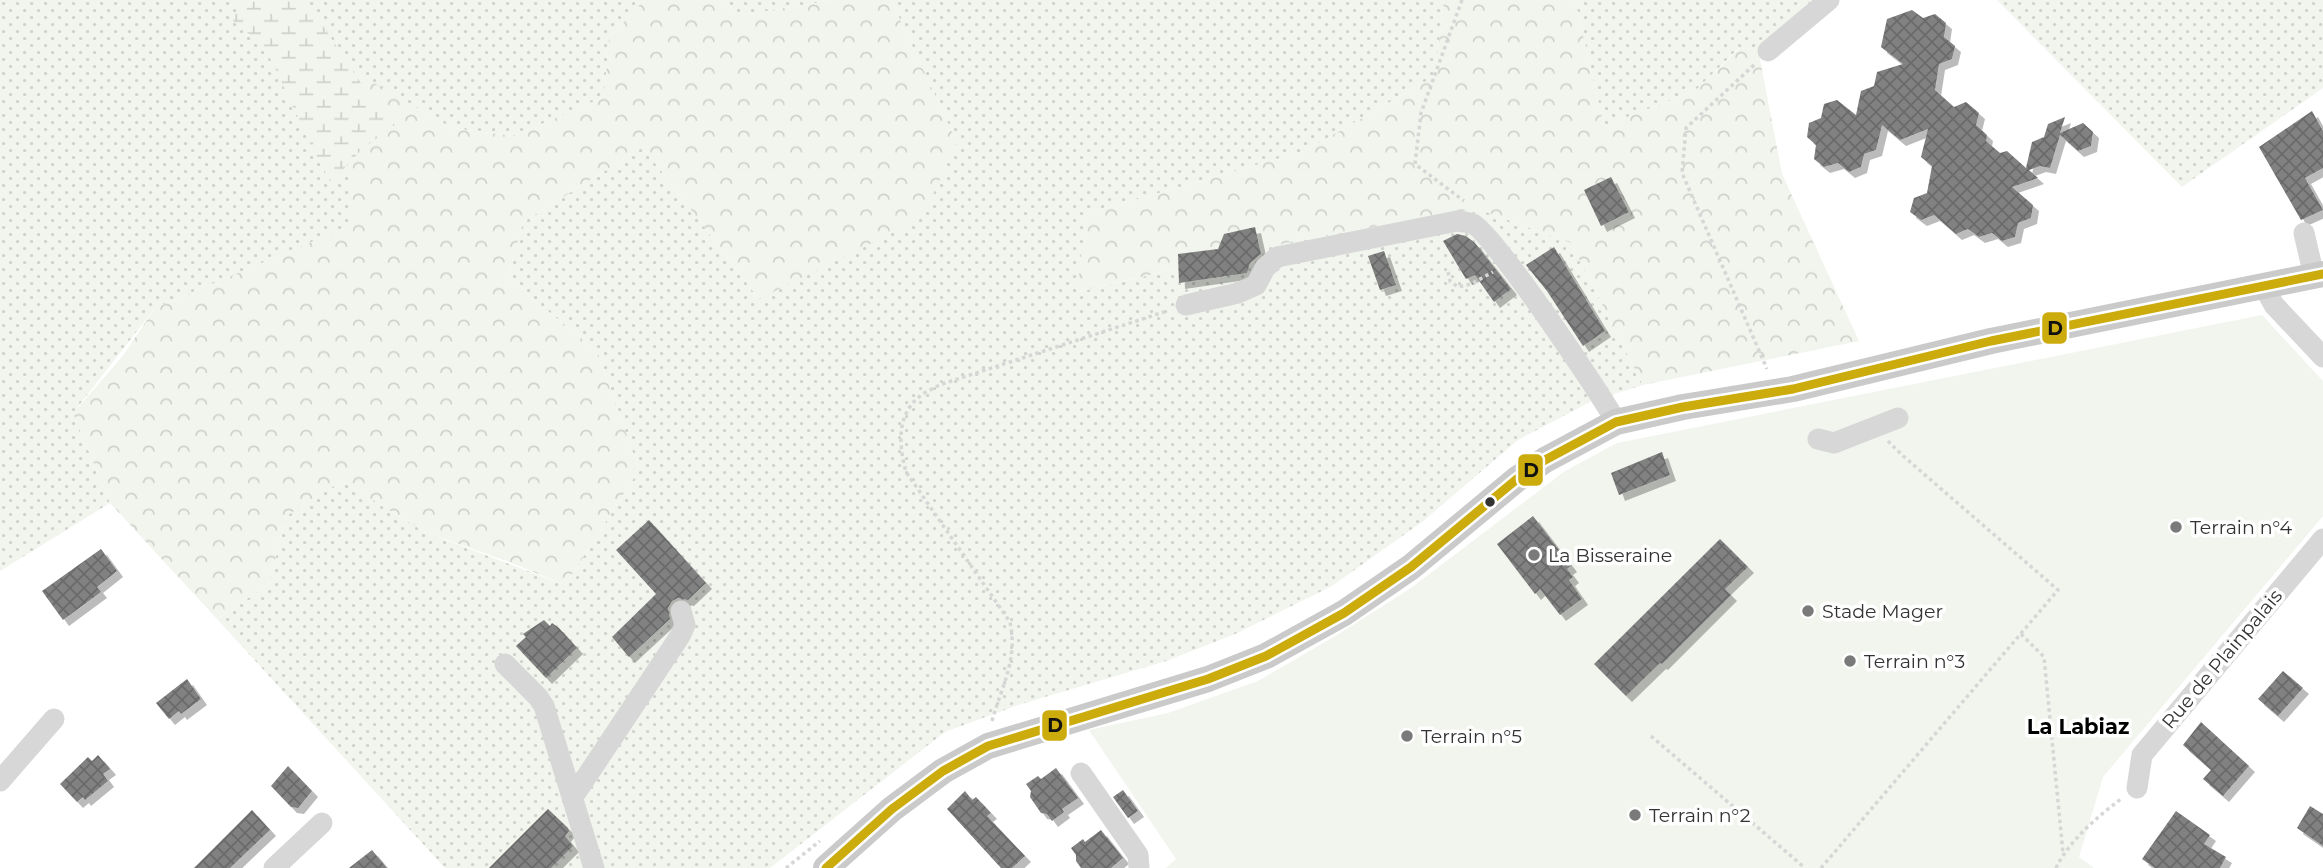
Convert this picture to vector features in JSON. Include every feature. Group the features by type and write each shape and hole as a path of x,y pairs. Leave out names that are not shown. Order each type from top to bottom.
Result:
{"main road":[{"path":"827,868 892,809 933,779 987,731 1208,679 1266,656 1344,613 1411,567 1517,479 1545,460 1616,422 1683,407 1793,389 1991,341 2319,275"}],"street":[{"path":"1768,51 1829,0"},
{"path":"1186,305 1238,293 1256,285 1265,268 1277,257 1457,221 1474,224 1506,261 1601,396 1616,422"},
{"path":"2304,233 2319,275"},
{"path":"2264,286 2274,305 2323,357"},
{"path":"1818,439 1834,443 1898,418"},
{"name":"Rue de Plainpalais","path":"2137,788 2142,755 2323,538"},
{"path":"573,797 680,636 685,625 681,611"},
{"path":"505,664 544,706 594,868"},
{"path":"0,781 54,719"},
{"path":"1081,773 1138,855 1139,868"},
{"path":"274,868 297,860 322,823"}],"path":[{"path":"1462,0 1421,113 1415,164 1465,202 1474,224"},
{"path":"1767,369 1682,173 1686,128 1768,51"},
{"path":"1448,272 1450,281 1458,287 1490,275 1506,261"},
{"path":"987,731 1009,667 1014,643 1010,622 906,472 900,451 901,429 907,411 918,397 939,385 1186,305"},
{"path":"1756,371 1776,367"},
{"path":"1821,868 2058,590 1902,455 1875,426"},
{"path":"2021,634 2044,657 2063,853"},
{"path":"987,731 1005,716"},
{"path":"1651,736 1805,868"},
{"path":"2056,868 2063,853 2109,808 2137,788"}],"green space":[{"path":"0,0 644,0 609,38 604,97 514,136 452,128 341,65 353,225 155,308 73,413 110,503 0,571"},
{"path":"241,0 309,0 310,6 368,94 396,124 361,150 331,183 271,60 254,38 233,21"},
{"path":"644,0 721,0 742,15 834,0 891,0 957,143 922,218 759,299 643,147 523,222 508,279 597,351 639,470 565,585 425,532 342,481 286,516 269,584 217,619 110,503 73,413 122,357 155,308 352,225 341,64 452,128 514,136 604,97 609,38"},
{"path":"721,0 834,0 742,15"},
{"path":"891,0 1444,0 1435,76 1305,151 1086,214 1078,292 1299,240 1478,209 1571,243 1643,385 1592,401 1518,440 1422,522 1332,586 1235,634 1166,661 1018,705 945,732 770,868 445,868 217,619 269,584 286,516 342,481 425,532 565,585 639,470 597,351 508,279 523,222 643,147 759,299 957,143"},
{"path":"1444,0 1575,0 1604,126 1695,91 1740,48 1758,49 1782,174 1859,341 1643,385 1571,243 1478,209 1299,240 1077,292 1086,214 1305,151 1435,76"},
{"path":"1575,0 1816,0 1758,49 1739,48 1695,91 1604,126"},
{"path":"1997,0 2323,0 2323,88 2182,187"},
{"name":"Stade Mager","path":"2262,315 2323,381 2323,516 2103,777 2079,857 2094,868 1166,868 1176,859 1089,730 1168,713 1258,681 1411,588 1565,471 1617,443"}],"building":[{"path":"1912,10 1923,18 1935,14 1946,23 1944,37 1955,46 1952,59 1939,64 1935,90 1954,107 1966,102 1979,113 1976,125 1987,135 1986,141 2000,153 2007,151 2026,168 2032,142 2044,137 2048,124 2065,117 2060,133 2083,123 2093,132 2091,146 2078,151 2060,135 2050,168 2040,166 2029,170 2038,178 2012,187 2033,205 2031,218 2018,223 2015,237 2002,241 1992,233 1979,237 1968,229 1956,234 1934,215 1921,220 1910,212 1914,198 1927,193 1932,166 1921,157 1928,129 1900,140 1882,125 1876,150 1864,154 1861,167 1849,172 1838,163 1824,167 1814,159 1816,145 1807,137 1809,123 1821,118 1824,104 1837,100 1856,115 1861,91 1874,86 1877,72 1903,64 1881,47 1887,19"},
{"path":"2312,111 2323,131 2323,168 2305,178 2323,210 2301,220 2259,147"},
{"path":"1611,177 1629,212 1601,226 1584,190"},
{"path":"1255,227 1261,254 1250,263 1247,273 1179,283 1178,254 1218,249 1224,234"},
{"path":"1457,234 1466,236 1475,243 1511,289 1494,302 1475,275 1466,279 1443,241"},
{"path":"1554,247 1605,331 1583,346 1547,291 1526,265"},
{"path":"1384,251 1396,285 1380,290 1368,256"},
{"path":"1662,452 1670,475 1619,495 1611,473"},
{"name":"La Bisseraine","path":"1533,516 1571,566 1567,569 1573,577 1569,580 1582,599 1560,615 1540,589 1535,594 1497,544"},
{"path":"649,520 706,583 688,600 678,598 672,601 668,608 670,619 629,657 612,637 656,594 616,550"},
{"path":"1720,539 1748,567 1725,589 1731,595 1626,696 1594,664"},
{"path":"101,549 117,571 97,587 101,592 63,620 42,591"},
{"path":"544,620 550,626 552,623 559,628 577,648 546,678 516,646 526,637 523,634"},
{"path":"2283,671 2303,688 2278,716 2258,699"},
{"path":"187,679 201,699 181,714 179,711 169,719 156,703"},
{"path":"2201,722 2249,766 2223,796 2203,779 2211,770 2183,745"},
{"path":"98,755 110,769 103,774 108,781 85,800 83,797 77,802 60,784 88,757 92,761"},
{"path":"288,766 312,791 298,808 291,807 271,786"},
{"path":"1056,768 1078,798 1062,809 1064,812 1052,821 1047,814 1041,813 1030,797 1031,791 1026,784 1038,776 1041,779"},
{"path":"1123,790 1138,811 1128,818 1113,797"},
{"path":"965,791 972,800 976,797 991,813 987,816 1025,856 1012,868 1001,868 947,809"},
{"path":"2310,806 2323,814 2323,846 2297,828"},
{"path":"548,809 568,828 565,836 573,846 551,868 489,868"},
{"path":"252,810 270,830 230,868 194,868"},
{"path":"2176,811 2210,835 2204,844 2226,857 2220,868 2155,868 2142,859"},
{"path":"1101,830 1123,858 1111,868 1081,868 1071,848"},
{"path":"372,850 387,868 349,868"}],"transit line":[{"name":"D","path":"826,868 892,809 943,771 988,746 1208,679 1266,656 1344,613 1411,567 1517,479 1545,460 1616,422 1683,407 1793,389 1991,341 2323,274"}],"place":[{"name":"Terrain n°4","path":"2176,527"},
{"name":"La Bisseraine","path":"1534,555"},
{"name":"Stade Mager","path":"1808,611"},
{"name":"Terrain n°3","path":"1850,661"},
{"name":"Terrain n°5","path":"1407,736"},
{"name":"Terrain n°2","path":"1635,815"}],"district":[{"name":"La Labiaz","path":"2078,726"}]}
